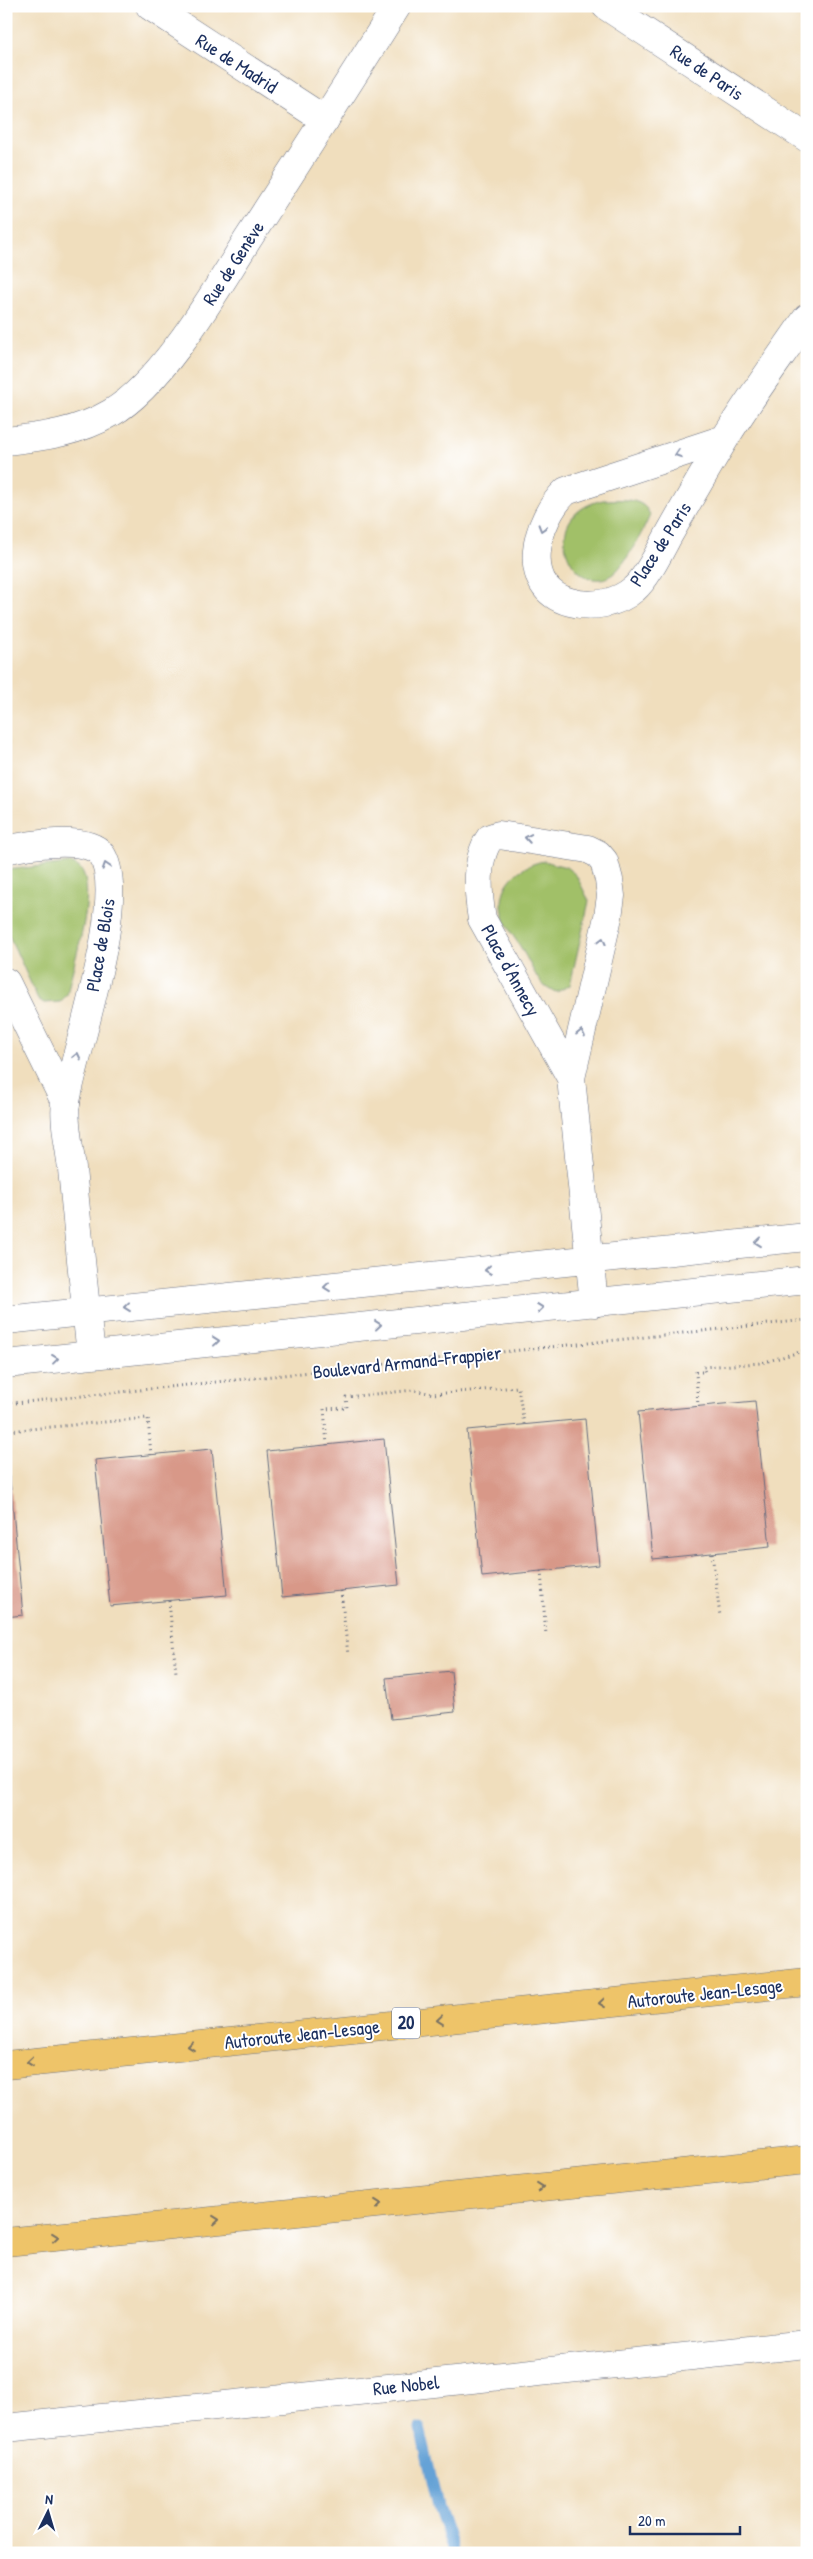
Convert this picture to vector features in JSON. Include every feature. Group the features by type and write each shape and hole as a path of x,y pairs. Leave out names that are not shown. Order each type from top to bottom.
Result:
{"highway":[{"name":"Autoroute Jean-Lesage","path":"6,2065 807,1982"},
{"path":"6,2242 807,2160"}],"street":[{"name":"Rue de Madrid","path":"150,6 325,120"},
{"name":"Rue de Genève","path":"6,441 40,438 92,423 113,413 155,375 194,323 397,6"},
{"name":"Rue de Paris","path":"606,6 807,138"},
{"name":"Place de Paris","path":"724,439 566,491 554,502 541,531 538,563 540,577 548,591 562,600 582,605 610,602 634,589 655,560 724,439 807,318"},
{"name":"Place d'Annecy","path":"571,1078 482,919 479,901 482,855 485,844 490,838 499,835 588,849 598,854 607,869 611,896 608,917 571,1078 594,1303"},
{"name":"Place de Blois","path":"6,850 54,844 82,844 100,852 108,870 109,904 105,931 66,1104 91,1354"},
{"name":"Place de Blois","path":"6,982 66,1104"},
{"path":"6,1320 807,1237"},
{"path":"6,1364 807,1280"},
{"name":"Rue Nobel","path":"6,2428 807,2344"}],"path":[{"name":"Boulevard Armand-Frappier","path":"6,1404 807,1320"},
{"path":"698,1407 696,1372 704,1372 703,1367 761,1363 807,1350"},
{"path":"327,1444 324,1409 347,1408 346,1397 414,1390 433,1394 518,1387 524,1424"},
{"path":"6,1440 10,1440 8,1431 148,1418 151,1455"},
{"path":"712,1553 720,1616"},
{"path":"541,1571 546,1635"},
{"path":"341,1591 348,1655"},
{"path":"169,1601 176,1673"}],"green space":[{"path":"603,500 630,500 637,502 647,509 650,515 639,538 623,563 613,574 599,579 585,576 574,567 567,553 565,538 569,522 581,509"},
{"path":"544,861 566,867 576,875 589,901 570,985 557,992 546,987 537,977 506,923 502,901 508,882 515,875 533,864"},
{"path":"70,863 82,870 84,875 86,888 85,918 67,995 60,1002 44,1003 38,999 6,929 6,870"}],"building":[{"path":"755,1401 770,1547 653,1559 638,1412"},
{"path":"585,1419 599,1565 482,1577 467,1430"},
{"path":"384,1439 399,1585 282,1597 267,1451"},
{"path":"212,1449 227,1595 110,1606 95,1460"},
{"path":"6,1469 9,1469 23,1615 6,1617"},
{"path":"451,1671 455,1712 391,1719 386,1678"}],"waterway":[{"path":"420,2428 438,2506 454,2553"}]}
